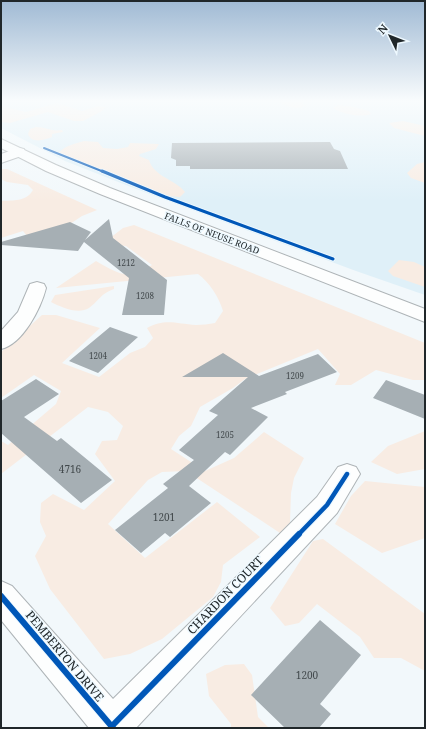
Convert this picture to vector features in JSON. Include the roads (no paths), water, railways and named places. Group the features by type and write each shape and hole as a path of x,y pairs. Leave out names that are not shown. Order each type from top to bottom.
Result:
{"main road":[{"name":"FALLS OF NEUSE ROAD","path":"1,143 105,191 425,316"},
{"path":"1,159 19,152"},
{"path":"1,343 18,327 28,313 34,301 37,288"},
{"name":"CHARDON COURT","path":"112,727 327,505 347,474"},
{"name":"PEMBERTON DRIVE","path":"1,596 112,727"}]}
